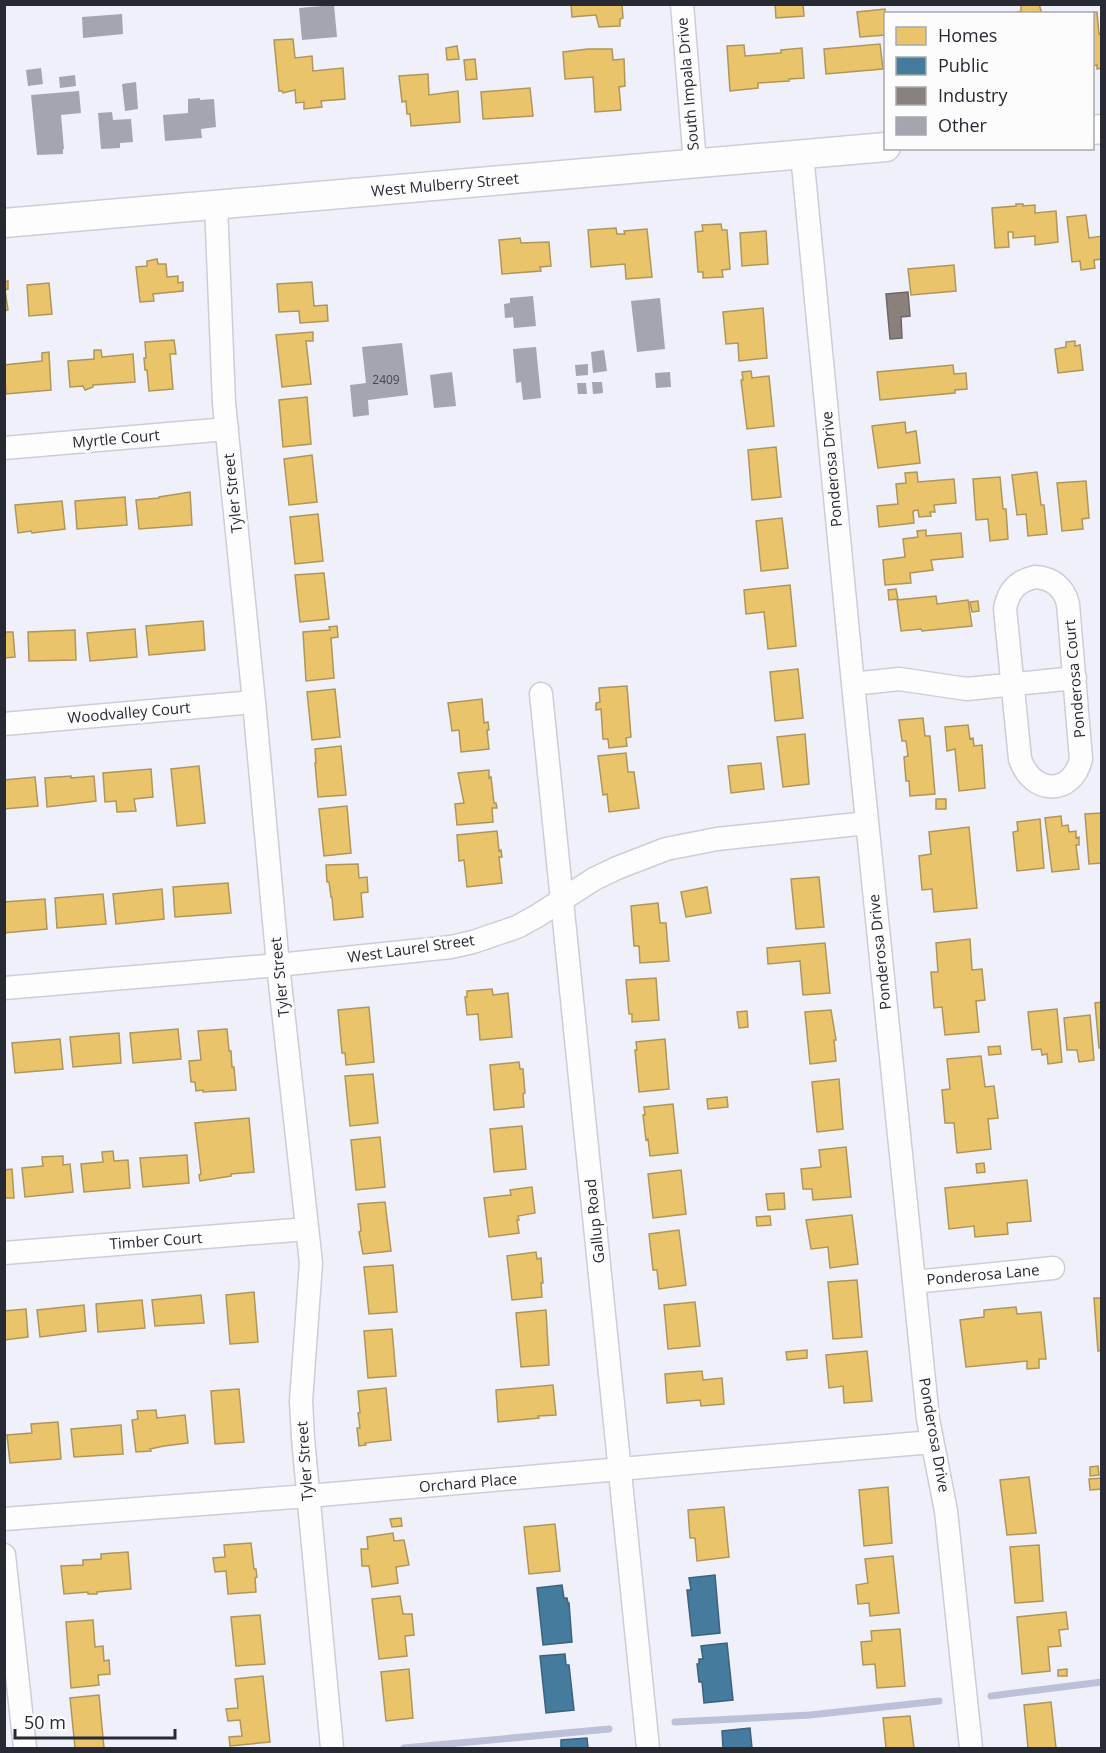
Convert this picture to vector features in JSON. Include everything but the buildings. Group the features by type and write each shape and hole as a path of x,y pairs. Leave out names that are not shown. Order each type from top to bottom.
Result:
{"main road":[{"name":"West Mulberry Street","path":"4,224 884,147"}],"street":[{"name":"South Impala Drive","path":"682,4 695,163"},
{"name":"Ponderosa Drive","path":"802,154 914,1282 932,1442 946,1511 971,1749"},
{"name":"Tyler Street","path":"216,204 224,403 278,965 311,1263 302,1401 308,1496 332,1749"},
{"name":"Myrtle Court","path":"4,448 227,429"},
{"name":"Ponderosa Court","path":"1035,577 1050,580 1066,597 1075,678 1081,759 1076,774 1064,783 1056,786 1041,785 1034,782 1023,770 1020,759 1005,609 1006,601 1014,587 1027,579 1035,577"},
{"path":"853,684 899,679 967,688 1075,678"},
{"name":"Gallup Road","path":"541,694 648,1749"},
{"name":"Woodvalley Court","path":"4,724 254,702"},
{"name":"West Laurel Street","path":"4,988 278,965 428,950 474,942 517,927 594,879 658,852 691,843 867,824"},
{"name":"Timber Court","path":"4,1252 307,1229"},
{"name":"Ponderosa Lane","path":"914,1282 1053,1268"},
{"name":"Orchard Place","path":"4,1519 308,1496 932,1442"},
{"path":"4,1555 25,1749"}],"waterway":[{"path":"991,1696 1102,1682"},
{"path":"675,1722 810,1715 939,1701"},
{"path":"404,1748 609,1729"}]}
